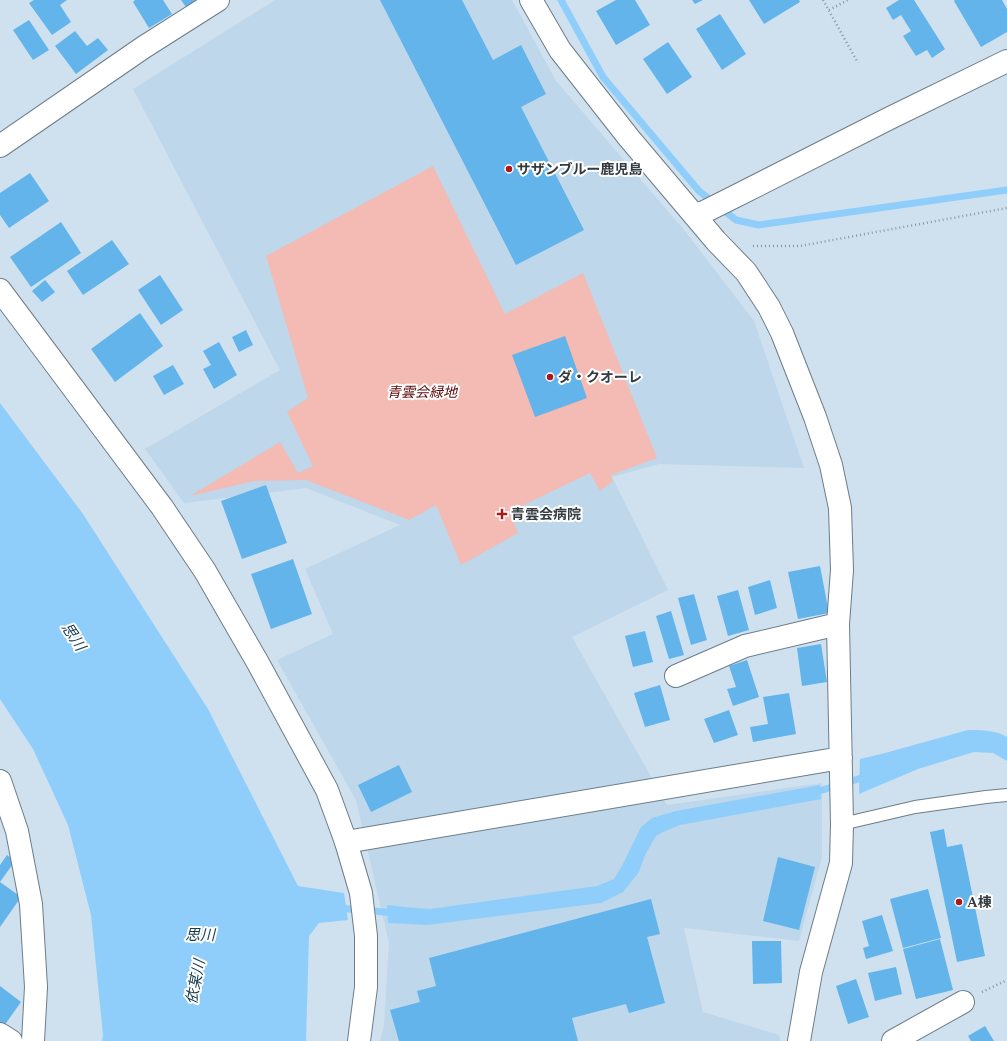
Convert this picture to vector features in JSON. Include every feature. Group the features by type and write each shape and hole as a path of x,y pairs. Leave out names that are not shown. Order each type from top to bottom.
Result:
{"street":[{"path":"0,146 144,47 218,0"},
{"path":"531,0 560,50 629,138 699,214 716,241 746,272 769,307 782,333 815,417 831,465 840,508 842,570 838,624 842,863 811,972 799,1041"},
{"path":"699,214 1007,61"},
{"path":"0,290 162,507 205,571 258,663 327,790 346,842 361,893 366,936 366,987 359,1041"},
{"path":"676,676 745,646 838,624"},
{"path":"346,842 841,758"},
{"path":"0,781 17,831 31,904 36,988 33,1041"},
{"path":"894,1041 962,1002"},
{"path":"0,1034 11,1041"}],"lane":[{"path":"842,815 915,808 1007,795"}],"path":[{"path":"823,0 858,63"},
{"path":"829,10 848,0"},
{"path":"750,246 800,246 1007,208"},
{"path":"962,1002 1007,980"}],"shaded area":[{"name":"青雲会病院","path":"275,0 512,0 556,81 685,231 754,321 804,468 659,464 612,477 668,590 572,637 667,805 822,783 822,857 799,941 684,928 703,1012 779,1035 780,1041 380,1041 384,1026 389,943 356,800 277,660 333,634 305,569 400,525 306,488 184,503 145,449 280,370 133,89"}],"green space":[{"name":"青雲会緑地","path":"433,166 505,314 583,273 657,458 611,475 613,481 600,491 590,473 509,512 518,533 461,565 436,505 409,520 306,480 254,481 190,496 280,442 298,473 313,466 287,412 308,398 266,256"}],"water":[{"name":"思川","path":"0,403 83,514 208,709 298,886 344,893 348,920 319,923 309,936 306,1041 102,1041 103,1035 91,915 68,825 33,749 0,699"},
{"path":"968,730 983,730 1007,737 1007,761 993,753 974,752 918,769 859,794 860,759"},
{"path":"820,785 821,799 680,825 663,832 656,836 645,855 639,872 623,892 601,903 427,925 388,923 387,905 430,909 597,886 614,879 641,827 652,818 676,811"}],"building":[{"path":"34,0 67,0 60,5 71,22 52,35 29,3"},
{"path":"135,0 163,0 172,14 149,28 133,2"},
{"path":"181,0 198,0 186,7"},
{"name":"サザンブルー鹿児島","path":"380,0 462,0 493,60 521,45 546,94 521,107 584,230 516,265"},
{"path":"616,0 635,0 650,25 616,45 596,11"},
{"path":"692,0 703,0 695,4"},
{"path":"749,0 799,0 800,2 764,24"},
{"path":"899,0 914,0 945,49 932,58 927,50 916,56 903,36 911,31 901,15 893,20 886,8"},
{"path":"1002,0 1007,9 1007,32 981,47 954,1"},
{"path":"720,14 746,54 722,70 696,29"},
{"path":"29,20 49,50 33,60 13,30"},
{"path":"75,31 87,46 98,38 108,50 76,74 55,46"},
{"path":"668,42 692,77 667,94 643,59"},
{"path":"30,173 49,201 9,228 0,215 0,193"},
{"path":"61,222 81,253 31,287 10,257"},
{"path":"112,240 129,264 83,295 67,271"},
{"path":"160,275 183,310 161,325 138,290"},
{"path":"45,280 55,292 42,302 32,291"},
{"path":"140,313 163,346 115,382 91,349"},
{"path":"246,330 253,345 239,352 232,337"},
{"name":"ダ・クオーレ","path":"565,336 587,398 535,417 512,355"},
{"path":"219,342 237,375 214,389 203,369 211,365 203,351"},
{"path":"173,365 184,384 164,395 153,376"},
{"path":"266,485 287,543 242,559 221,501"},
{"path":"293,559 312,614 271,629 251,574"},
{"path":"820,566 829,613 798,619 788,572"},
{"path":"770,580 777,608 755,615 748,587"},
{"path":"738,590 749,630 728,636 717,596"},
{"path":"694,594 707,640 691,645 678,598"},
{"path":"671,611 684,655 669,659 656,616"},
{"path":"645,631 653,662 633,667 625,636"},
{"path":"821,644 827,682 802,686 797,648"},
{"path":"747,660 759,697 733,706 727,689 736,687 729,666"},
{"path":"660,685 670,720 645,727 634,693"},
{"path":"789,693 796,734 753,742 750,727 768,724 763,697"},
{"path":"729,710 738,735 714,743 704,719"},
{"path":"399,765 412,792 371,812 358,785"},
{"name":"A棟","path":"944,829 947,847 962,844 985,956 957,962 930,832"},
{"path":"7,855 15,861 0,882 0,865"},
{"path":"778,857 815,867 799,930 763,921"},
{"path":"0,882 21,897 0,927"},
{"path":"928,889 941,938 903,948 890,899"},
{"path":"651,899 660,934 647,937 665,1003 629,1013 626,1004 572,1018 578,1041 399,1041 390,1010 420,1002 417,991 436,986 429,958"},
{"path":"882,915 893,951 866,959 863,948 869,946 862,921"},
{"path":"940,939 953,990 916,999 903,949"},
{"path":"752,941 781,941 782,983 753,984"},
{"path":"896,967 902,994 875,1001 868,973"},
{"path":"856,979 869,1017 848,1024 836,986"},
{"path":"0,986 21,1002 4,1026 0,1023"},
{"path":"985,1026 994,1041 971,1041 968,1036"}],"waterway":[{"path":"561,0 603,77 699,191 736,220 759,225 1007,190"},
{"path":"811,792 868,776"},
{"path":"337,908 396,913"}],"place":[{"name":"サザンブルー鹿児島","path":"509,169"},
{"name":"ダ・クオーレ","path":"550,377"},
{"name":"青雲会病院","path":"502,514"},
{"name":"A棟","path":"959,902"}],"water label":[{"name":"依某川","path":"196,982"}]}
